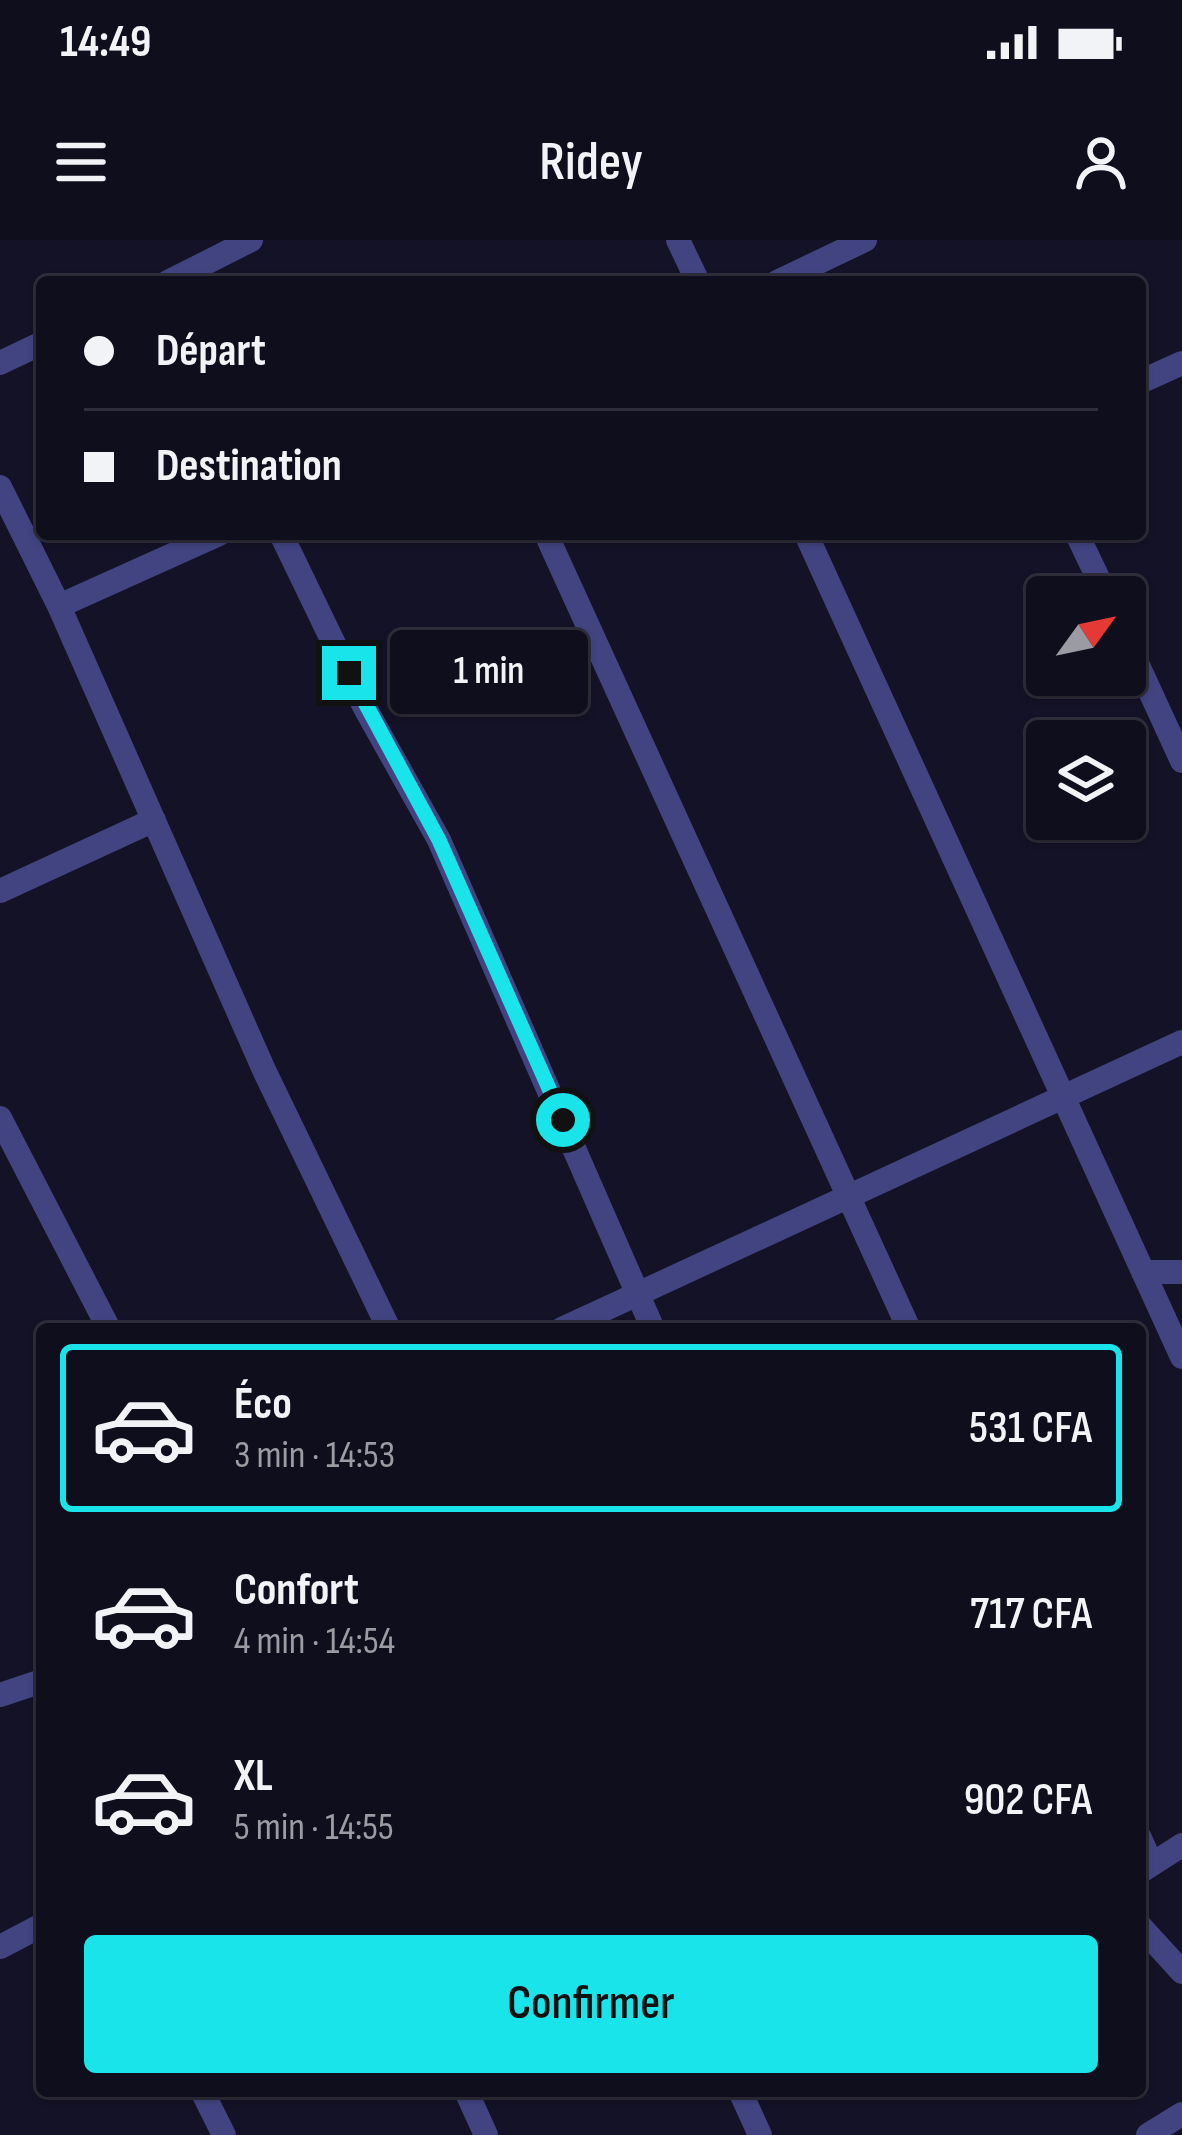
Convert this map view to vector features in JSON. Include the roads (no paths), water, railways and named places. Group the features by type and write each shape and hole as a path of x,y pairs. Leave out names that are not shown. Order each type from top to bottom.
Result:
{"street":[{"path":"182,276 251,240"},
{"path":"678,240 695,276"},
{"path":"790,276 865,240"},
{"path":"0,363 36,346"},
{"path":"1146,379 1182,362"},
{"path":"0,487 59,605 264,1070 386,1323"},
{"path":"59,605 205,540"},
{"path":"284,540 365,708 439,840 650,1323"},
{"path":"549,540 906,1323"},
{"path":"809,540 1182,1357"},
{"path":"1080,540 1096,576"},
{"path":"1146,682 1182,760"},
{"path":"0,891 154,820"},
{"path":"574,1323 1065,1101 1182,1042"},
{"path":"0,1118 106,1323"},
{"path":"1143,1272 1182,1272"},
{"path":"0,1695 36,1684"},
{"path":"1146,1868 1182,1845"},
{"path":"0,1947 36,1928"},
{"path":"1146,1933 1182,1972"},
{"path":"205,2097 224,2135"},
{"path":"469,2097 486,2135"},
{"path":"749,2097 760,2135"},
{"path":"1148,2135 1182,2114"}]}
